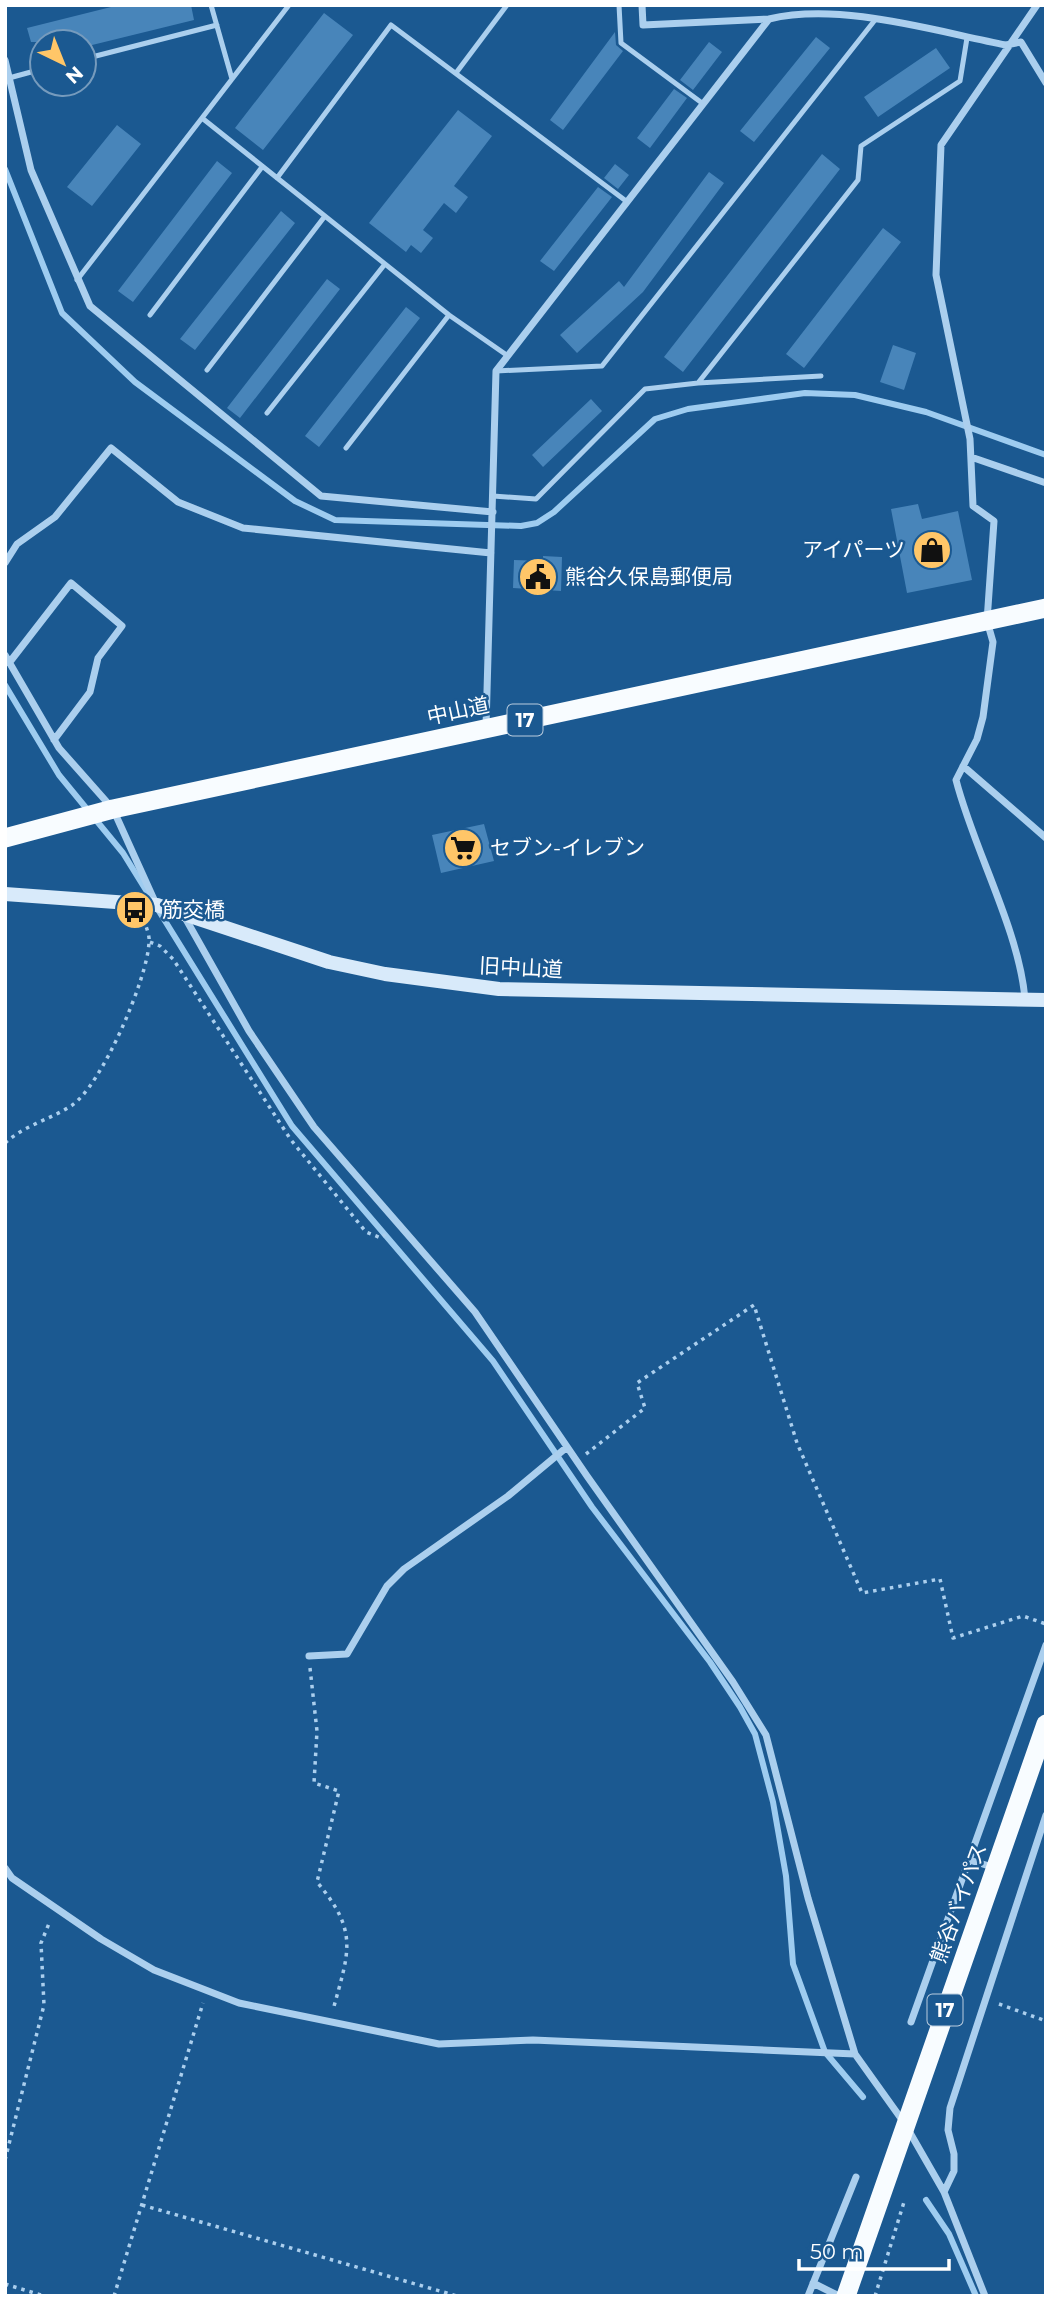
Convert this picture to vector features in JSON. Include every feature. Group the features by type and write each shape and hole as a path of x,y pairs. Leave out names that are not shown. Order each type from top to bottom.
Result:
{"highway":[{"name":"中山道","path":"5,838 113,809 1046,608"},
{"name":"熊谷バイパス","path":"846,2296 1046,1724"}],"main road":[{"name":"旧中山道","path":"5,894 157,905 329,962 396,976 499,989 1046,999"}],"street":[{"path":"642,5 643,25 825,14 875,20 1006,45 1021,42 1046,83"},
{"path":"1025,999 1023,977 1012,942 964,814 956,780 984,717 993,642 987,621 995,521 973,506 970,439 936,275 941,145 1006,45 1037,5"},
{"path":"486,728 496,372 769,19"},
{"path":"5,60 31,170 90,306 321,496 493,513"},
{"path":"5,563 17,544 55,517 111,448 178,502 243,528 491,552"},
{"path":"971,457 1046,483"},
{"path":"54,740 90,692 98,659 122,626 71,583 7,659 54,740 113,809 157,905"},
{"path":"963,766 1046,838"},
{"path":"182,912 249,1031 314,1127 475,1312 577,1462 733,1682 766,1735 808,1898 855,2054 905,2124 944,2192 985,2296"},
{"path":"309,1656 347,1654 387,1586 404,1569 508,1496 567,1447"},
{"path":"911,2022 1046,1644"},
{"path":"944,2192 954,2171 954,2154 947,2130 950,2108 1046,1815"},
{"path":"969,1860 996,1868"},
{"path":"5,1868 12,1878 58,1910 155,1970 239,2003 439,2044 533,2040 855,2054"},
{"path":"808,2296 856,2177"},
{"path":"813,2283 839,2296"}],"lane":[{"path":"211,5 232,79"},
{"path":"77,280 289,5"},
{"path":"456,73 507,5"},
{"path":"619,5 621,43 702,103"},
{"path":"496,372 602,366 875,20"},
{"path":"98,55 217,25"},
{"path":"277,178 391,25 626,201"},
{"path":"698,383 858,180 861,146 960,81 967,38"},
{"path":"9,78 28,73"},
{"path":"202,118 449,314 508,356"},
{"path":"150,315 262,166"},
{"path":"207,370 325,216"},
{"path":"267,413 385,264"},
{"path":"346,447 449,314"},
{"path":"493,496 536,499 645,389 821,376"}],"path":[{"path":"5,1143 25,1128 73,1105 93,1084 117,1038 141,974 149,942 140,902"},
{"path":"149,942 160,946 173,959 291,1140 366,1233 381,1238 398,1223"},
{"path":"577,1462 645,1408 637,1383 754,1306 796,1443 862,1592 940,1579 953,1638 1023,1616 1046,1624"},
{"path":"309,1656 317,1731 314,1783 339,1791 317,1882 336,1905 348,1933 346,1962 330,2021"},
{"path":"5,2160 44,2005 41,1943 47,1925 58,1910"},
{"path":"114,2296 207,1990"},
{"path":"986,1999 1046,2021"},
{"path":"875,2296 904,2202"},
{"path":"142,2205 457,2296"},
{"path":"5,2284 44,2296"}],"building":[{"path":"119,5 191,5 194,20 98,44 98,28 28,28 28,32 27,28"},
{"path":"324,13 353,35 263,150 235,128"},
{"path":"615,32 616,45 623,51 563,130 550,120"},
{"path":"816,37 830,48 754,142 740,131"},
{"path":"709,42 722,52 693,90 680,80"},
{"path":"936,48 950,68 878,117 864,97"},
{"path":"674,89 687,98 650,148 637,138"},
{"path":"458,110 492,136 454,186 468,197 456,213 444,203 423,230 433,238 421,253 411,245 406,252 369,223"},
{"path":"117,125 141,144 92,206 67,187"},
{"path":"822,154 840,169 683,372 664,357"},
{"path":"217,161 232,173 133,302 118,291"},
{"path":"615,164 629,175 618,189 604,178"},
{"path":"709,172 724,183 643,292 577,353 560,335 619,281 624,287"},
{"path":"598,187 612,197 554,271 540,261"},
{"path":"281,211 295,223 195,350 180,339"},
{"path":"883,228 901,242 804,368 786,354"},
{"path":"327,279 340,289 240,418 227,408"},
{"path":"406,307 420,318 319,447 305,436"},
{"path":"893,345 916,353 904,390 880,382"},
{"path":"591,399 602,411 543,467 532,455"},
{"name":"アイパーツ","path":"918,504 922,519 958,511 972,580 907,593 891,509"},
{"path":"543,556 562,557 561,591 513,588 514,560 543,561"},
{"name":"セブン-イレブン","path":"484,824 494,861 441,873 432,835"}],"waterway":[{"path":"5,169 62,313 135,382 295,501 335,520 521,526 537,523 554,512 655,419 688,409 805,393 855,395 926,412 1046,455"},
{"path":"5,685 59,775 123,853 292,1126 493,1361 592,1507 710,1662 740,1707 755,1734 773,1802 786,1876 793,1964 825,2052 863,2097"},
{"path":"926,2200 949,2234 976,2296"}],"place":[{"name":"アイパーツ","path":"932,550"},
{"name":"熊谷久保島郵便局","path":"538,577"},
{"name":"セブン-イレブン","path":"463,848"},
{"name":"筋交橋","path":"135,910"}]}
